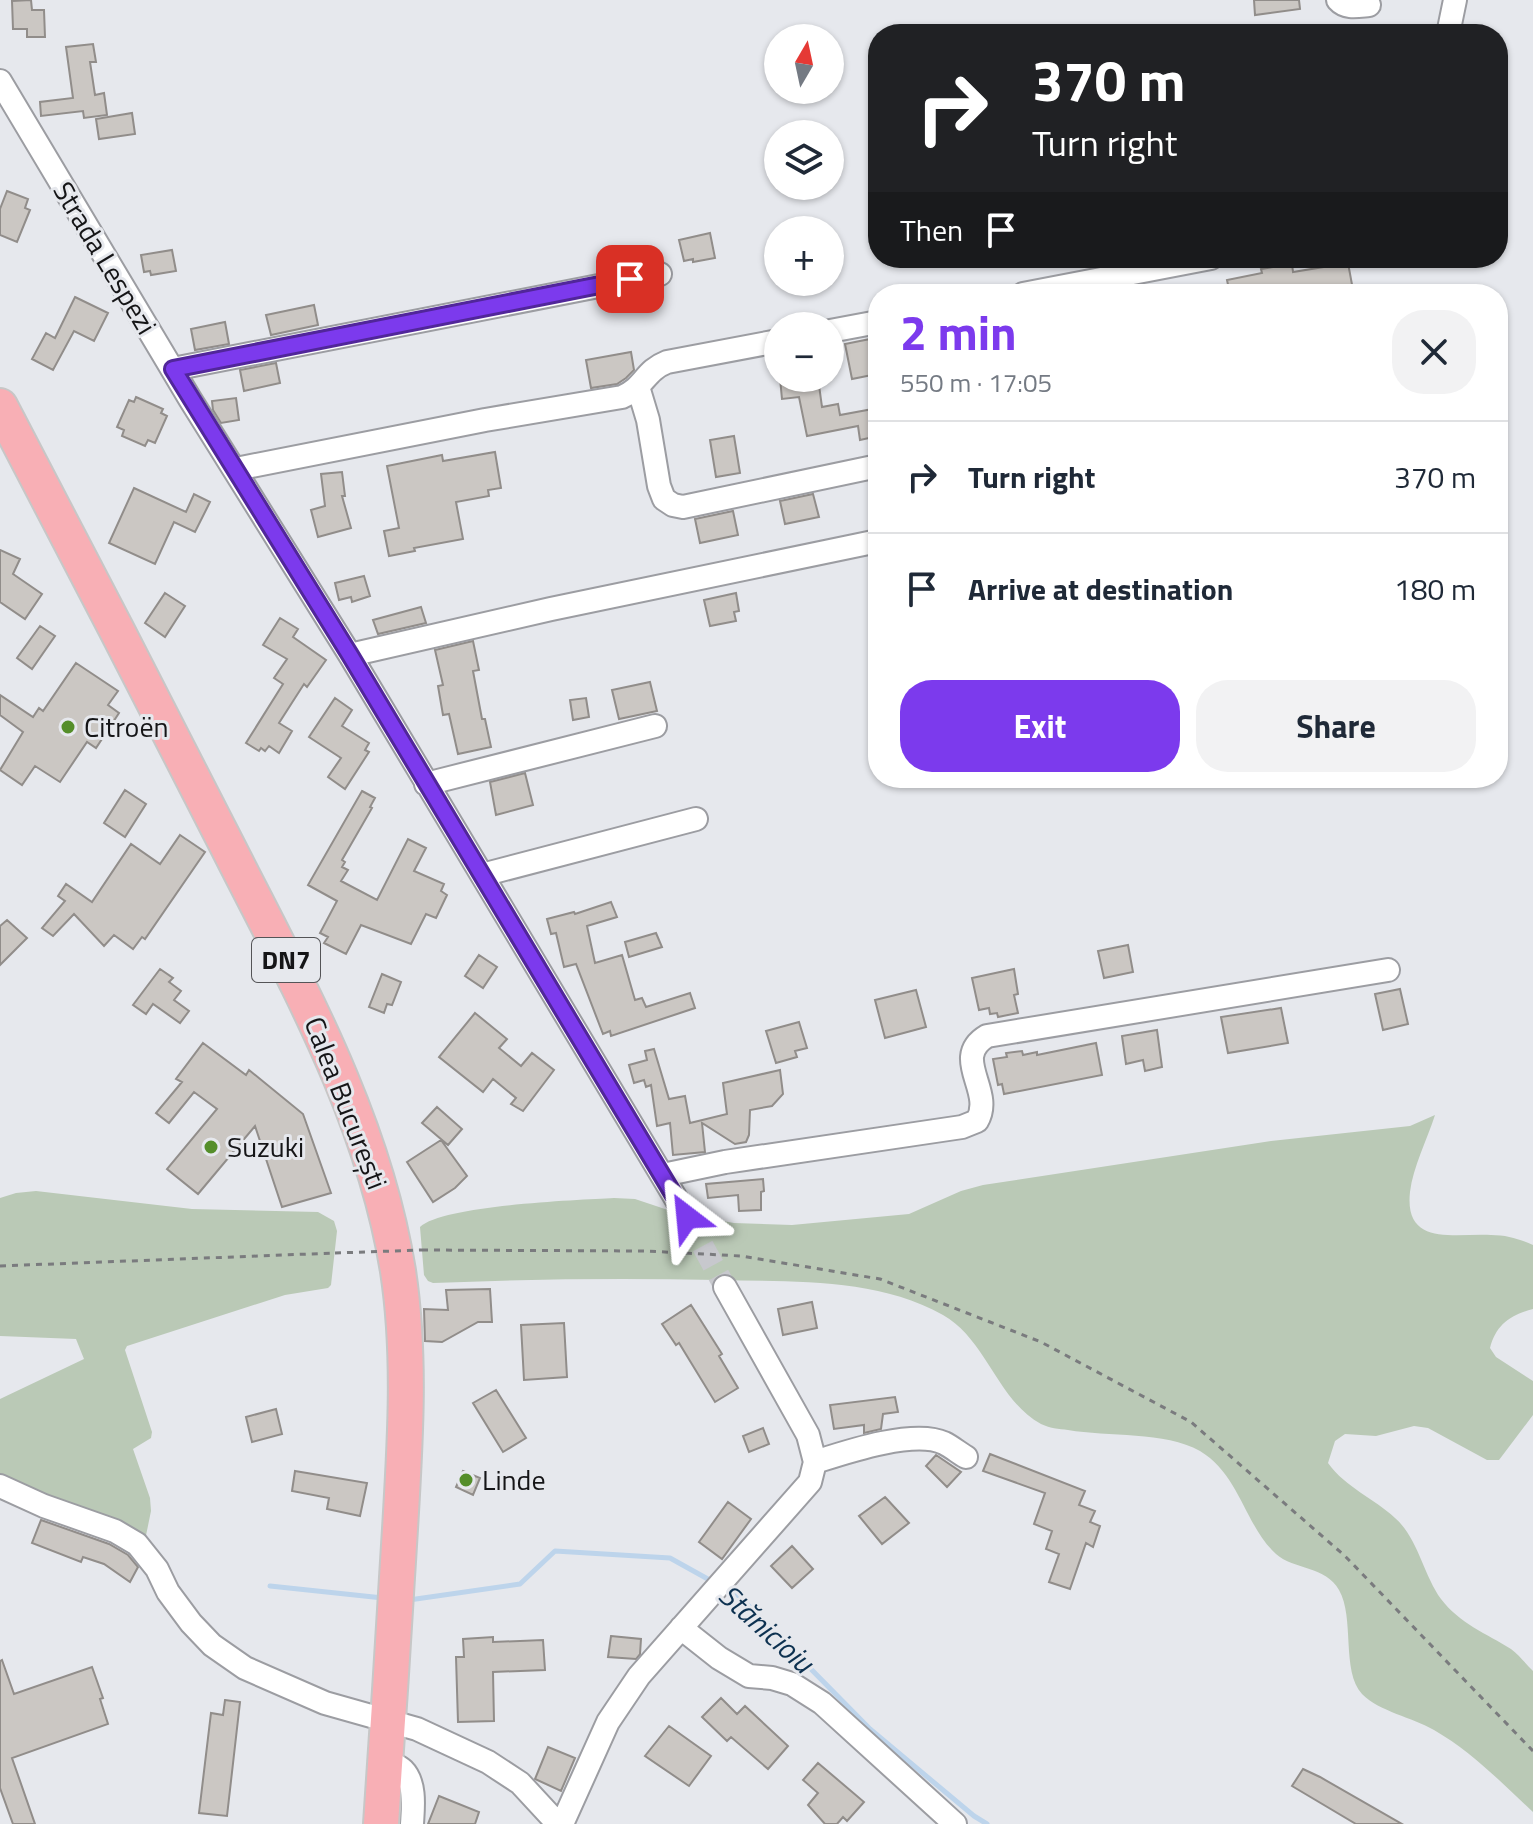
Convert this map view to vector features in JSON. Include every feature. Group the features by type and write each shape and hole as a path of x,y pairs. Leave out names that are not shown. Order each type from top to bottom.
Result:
{"highway":[{"name":"Calea București","path":"4,423 108,610 300,989 350,1100 387,1215 404,1331 404,1468 381,1824"}],"street":[{"path":"1338,0 1343,5 1369,5"},
{"path":"1450,24 1455,0"},
{"name":"Strada Lespezi","path":"0,81 10,119 236,469 687,1217"},
{"path":"1075,284 1159,268"},
{"path":"173,369 660,274"},
{"path":"844,328 868,324"},
{"path":"236,469 485,420 622,397 639,390 655,367 667,362 764,344"},
{"path":"639,390 648,420 659,486 664,499 673,505 683,507 868,468"},
{"path":"350,655 551,609 868,543"},
{"path":"426,784 655,726"},
{"path":"482,875 696,819"},
{"path":"663,1175 725,1162 962,1127 977,1121 983,1103 971,1052 975,1043 987,1036 1388,970"},
{"path":"0,1486 44,1506 115,1531 137,1544 157,1569 168,1592 191,1623 212,1645 245,1668 325,1703 417,1729 488,1762 520,1783 560,1824 608,1722 639,1676 810,1482 815,1462 808,1435 725,1287"},
{"path":"815,1462 861,1448 899,1441 929,1440 943,1442 966,1457"},
{"path":"681,1628 719,1658 749,1676 792,1684 822,1703 955,1824"},
{"path":"385,1759 404,1771 409,1780 413,1802 412,1824"}],"path":[{"path":"0,1266 422,1250 646,1251 741,1256 880,1279 1041,1342 1191,1422 1345,1556 1533,1751"}],"green space":[{"path":"1435,1115 1414,1173 1410,1210 1415,1222 1435,1233 1502,1236 1533,1245 1533,1309 1505,1322 1490,1348 1496,1357 1533,1381 1533,1415 1499,1460 1487,1460 1428,1428 1414,1426 1376,1436 1345,1434 1335,1441 1328,1463 1343,1479 1403,1526 1435,1589 1448,1607 1511,1649 1533,1671 1533,1812 1486,1768 1448,1739 1362,1694 1352,1672 1344,1602 1339,1590 1326,1576 1283,1559 1265,1543 1233,1487 1213,1461 1200,1451 1170,1440 1084,1432 1041,1424 1013,1400 971,1339 943,1315 890,1294 833,1284 647,1279 433,1283 424,1275 420,1227 455,1213 512,1205 614,1198 635,1199 677,1213 734,1223 792,1225 909,1214 961,1191 983,1185 1271,1141 1410,1126"},
{"path":"36,1191 192,1209 318,1212 334,1221 337,1231 331,1285 328,1288 285,1295 127,1346 125,1350 152,1432 151,1438 133,1449 150,1498 151,1511 142,1555 108,1532 0,1490 0,1399 84,1359 76,1339 0,1336 0,1198"}],"building":[{"path":"31,0 32,10 44,10 45,37 27,37 27,29 13,29 12,1"},
{"path":"1254,0 1299,0 1300,9 1255,15"},
{"path":"93,44 96,62 90,62 95,95 104,93 107,115 84,118 83,111 41,116 40,102 73,98 66,47"},
{"path":"132,113 135,134 99,139 96,119"},
{"path":"7,191 28,199 25,208 30,210 17,242 0,235 0,209"},
{"path":"710,233 715,258 684,261 679,240"},
{"path":"172,250 176,271 151,275 150,271 144,272 141,255"},
{"path":"1267,268 1292,268 1293,272 1349,268 1352,284 1228,284 1227,280 1262,273 1261,269"},
{"path":"75,297 108,313 94,341 74,331 53,370 32,359 46,333 55,338"},
{"path":"314,305 318,325 271,335 266,315"},
{"path":"225,322 229,344 195,350 191,329"},
{"path":"868,339 868,376 852,379 845,344"},
{"path":"631,352 634,370 626,378 617,384 591,388 586,360"},
{"path":"276,363 280,383 244,391 240,370"},
{"path":"781,392 820,392 822,407 838,404 840,415 868,410 868,438 860,440 858,426 807,436 799,397 782,399"},
{"path":"136,397 163,409 161,413 167,416 155,443 148,440 145,446 122,436 124,430 117,427 129,400 134,402"},
{"path":"236,398 239,420 221,423 213,410 212,401"},
{"path":"734,436 740,473 716,477 710,440"},
{"path":"495,452 501,488 488,490 489,496 456,502 463,539 389,556 384,531 399,528 387,466 442,455 443,461"},
{"path":"342,472 345,496 342,496 351,528 318,537 311,510 325,506 321,474"},
{"path":"134,488 186,512 194,494 210,502 195,532 174,522 155,564 109,543"},
{"path":"813,494 819,517 785,524 780,501"},
{"path":"733,511 738,535 700,543 695,519"},
{"path":"0,550 20,559 13,574 42,594 25,619 0,602"},
{"path":"364,576 370,596 352,602 351,597 339,600 335,583"},
{"path":"165,593 185,606 165,637 145,623"},
{"path":"736,593 739,611 734,612 736,621 710,626 704,600"},
{"path":"421,607 426,623 378,634 373,620"},
{"path":"280,618 298,629 293,637 326,660 307,687 304,684 279,723 292,731 279,753 269,746 265,751 261,748 259,751 246,743 283,684 274,678 287,659 263,645"},
{"path":"40,626 55,636 32,669 17,658"},
{"path":"473,641 479,670 473,671 491,747 458,754 449,714 443,715 438,686 443,685 435,650"},
{"name":"Citroën","path":"76,663 118,691 108,705 119,713 96,748 87,742 60,782 35,766 22,785 0,770 23,732 0,715 0,695 33,717 39,708 43,711"},
{"path":"650,682 657,711 619,719 612,690"},
{"path":"335,698 352,710 342,726 369,743 365,750 369,752 345,789 328,777 341,758 309,737"},
{"path":"586,698 589,717 573,720 570,700"},
{"path":"525,773 533,805 496,815 490,782"},
{"path":"125,790 146,804 125,837 104,823"},
{"path":"362,791 375,798 342,860 345,862 342,867 348,870 341,881 377,900 408,839 426,848 414,871 444,884 441,891 447,895 436,918 426,914 411,944 361,925 346,954 324,943 328,937 320,933 337,901 308,885"},
{"path":"180,835 205,852 145,939 142,937 133,949 114,935 104,946 74,914 53,936 42,928 65,901 58,896 66,884 92,902 131,844 160,864"},
{"path":"611,902 617,917 587,926 595,963 622,955 635,1000 642,998 646,1007 690,993 695,1008 611,1036 610,1031 603,1034 576,964 564,967 556,933 551,934 547,919"},
{"path":"7,920 27,938 0,965 0,926"},
{"path":"656,933 662,947 629,957 625,942"},
{"path":"1128,945 1133,972 1104,978 1098,951"},
{"path":"479,955 497,967 483,988 465,976"},
{"path":"160,969 173,978 169,982 181,991 174,1000 189,1011 180,1023 153,1004 146,1014 133,1005"},
{"path":"1014,969 1018,1013 998,1017 997,1013 990,1014 989,1008 979,1010 972,978"},
{"path":"382,974 401,982 392,1005 387,1004 384,1013 369,1007"},
{"path":"1400,989 1408,1024 1383,1030 1375,994"},
{"path":"916,990 926,1027 885,1038 875,1000"},
{"path":"1281,1008 1288,1043 1228,1053 1221,1017"},
{"path":"475,1013 507,1039 499,1048 521,1066 532,1053 554,1070 523,1111 511,1104 516,1098 493,1079 483,1092 439,1057"},
{"path":"799,1022 807,1048 795,1051 797,1057 776,1063 766,1031"},
{"path":"1157,1030 1162,1067 1145,1071 1143,1060 1126,1064 1122,1036"},
{"path":"203,1043 246,1075 249,1070 303,1114 331,1193 282,1207 255,1126 198,1194 167,1169 217,1109 194,1092 169,1123 156,1113 182,1082 176,1079"},
{"path":"1096,1043 1102,1075 1004,1094 1002,1084 998,1085 993,1059 1007,1057 1006,1053 1022,1051 1023,1055 1037,1052 1037,1055"},
{"path":"654,1049 669,1099 685,1096 690,1123 727,1114 723,1083 780,1070 783,1094 772,1106 750,1110 746,1142 735,1144 702,1123 705,1152 673,1155 670,1123 657,1126 651,1085 646,1087 644,1080 634,1083 629,1065 647,1060 645,1051"},
{"path":"437,1107 462,1129 448,1145 422,1123"},
{"path":"441,1140 467,1176 433,1202 407,1162"},
{"path":"763,1179 761,1210 739,1211 738,1195 708,1198 706,1184"},
{"path":"490,1289 492,1322 478,1322 442,1342 425,1341 424,1309 448,1310 446,1290"},
{"path":"812,1302 817,1328 783,1335 778,1309"},
{"path":"691,1305 722,1354 719,1356 738,1388 715,1402 679,1343 676,1345 662,1324"},
{"path":"564,1323 567,1377 524,1380 521,1325"},
{"path":"496,1390 526,1438 503,1452 473,1403"},
{"path":"895,1397 898,1412 883,1414 881,1429 864,1433 864,1425 834,1429 830,1405"},
{"path":"276,1409 282,1434 252,1442 246,1417"},
{"path":"763,1428 769,1444 749,1452 743,1436"},
{"path":"990,1454 1085,1491 1079,1505 1095,1511 1090,1522 1100,1526 1093,1547 1086,1543 1070,1589 1049,1582 1059,1554 1046,1549 1052,1531 1034,1524 1045,1493 983,1471"},
{"path":"936,1455 961,1472 947,1487 926,1466"},
{"path":"295,1471 367,1483 360,1516 327,1509 329,1498 292,1491"},
{"name":"Linde","path":"463,1471 480,1478 473,1495 456,1487"},
{"path":"885,1497 909,1523 882,1544 859,1516"},
{"path":"728,1502 751,1519 722,1559 699,1542"},
{"path":"41,1520 109,1544 128,1555 138,1567 130,1582 104,1564 83,1557 81,1562 32,1543"},
{"path":"792,1546 813,1569 792,1588 771,1566"},
{"path":"611,1636 641,1639 640,1654 636,1659 608,1657"},
{"path":"493,1637 493,1642 543,1640 545,1670 493,1672 494,1721 458,1722 456,1657 464,1657 463,1639"},
{"path":"2,1660 14,1694 92,1667 103,1698 100,1699 108,1724 12,1758 35,1824 13,1824 0,1788"},
{"path":"721,1698 737,1714 745,1706 788,1746 768,1769 731,1737 727,1741 702,1717"},
{"path":"225,1700 240,1702 227,1816 199,1813 211,1713 223,1715"},
{"path":"669,1726 711,1756 689,1786 645,1756"},
{"path":"548,1747 575,1758 561,1791 535,1779"},
{"path":"818,1763 864,1802 847,1821 843,1817 837,1824 825,1824 808,1805 818,1793 803,1780"},
{"path":"1303,1769 1402,1824 1356,1824 1292,1786"},
{"path":"439,1796 479,1812 475,1824 428,1824"}],"waterway":[{"name":"Stănicioiu","path":"409,1600 520,1584 555,1551 670,1558 715,1583"},
{"name":"Stănicioiu","path":"270,1586 383,1598"},
{"name":"Stănicioiu","path":"723,1588 739,1596 870,1729 987,1824"}],"tunnel":[{"path":"687,1217 725,1287"}],"place":[{"name":"Citroën","path":"68,727"},
{"name":"Suzuki","path":"211,1147"},
{"name":"Linde","path":"466,1480"}],"route":[{"path":"630,279 173,369 350,655 687,1217"}]}
